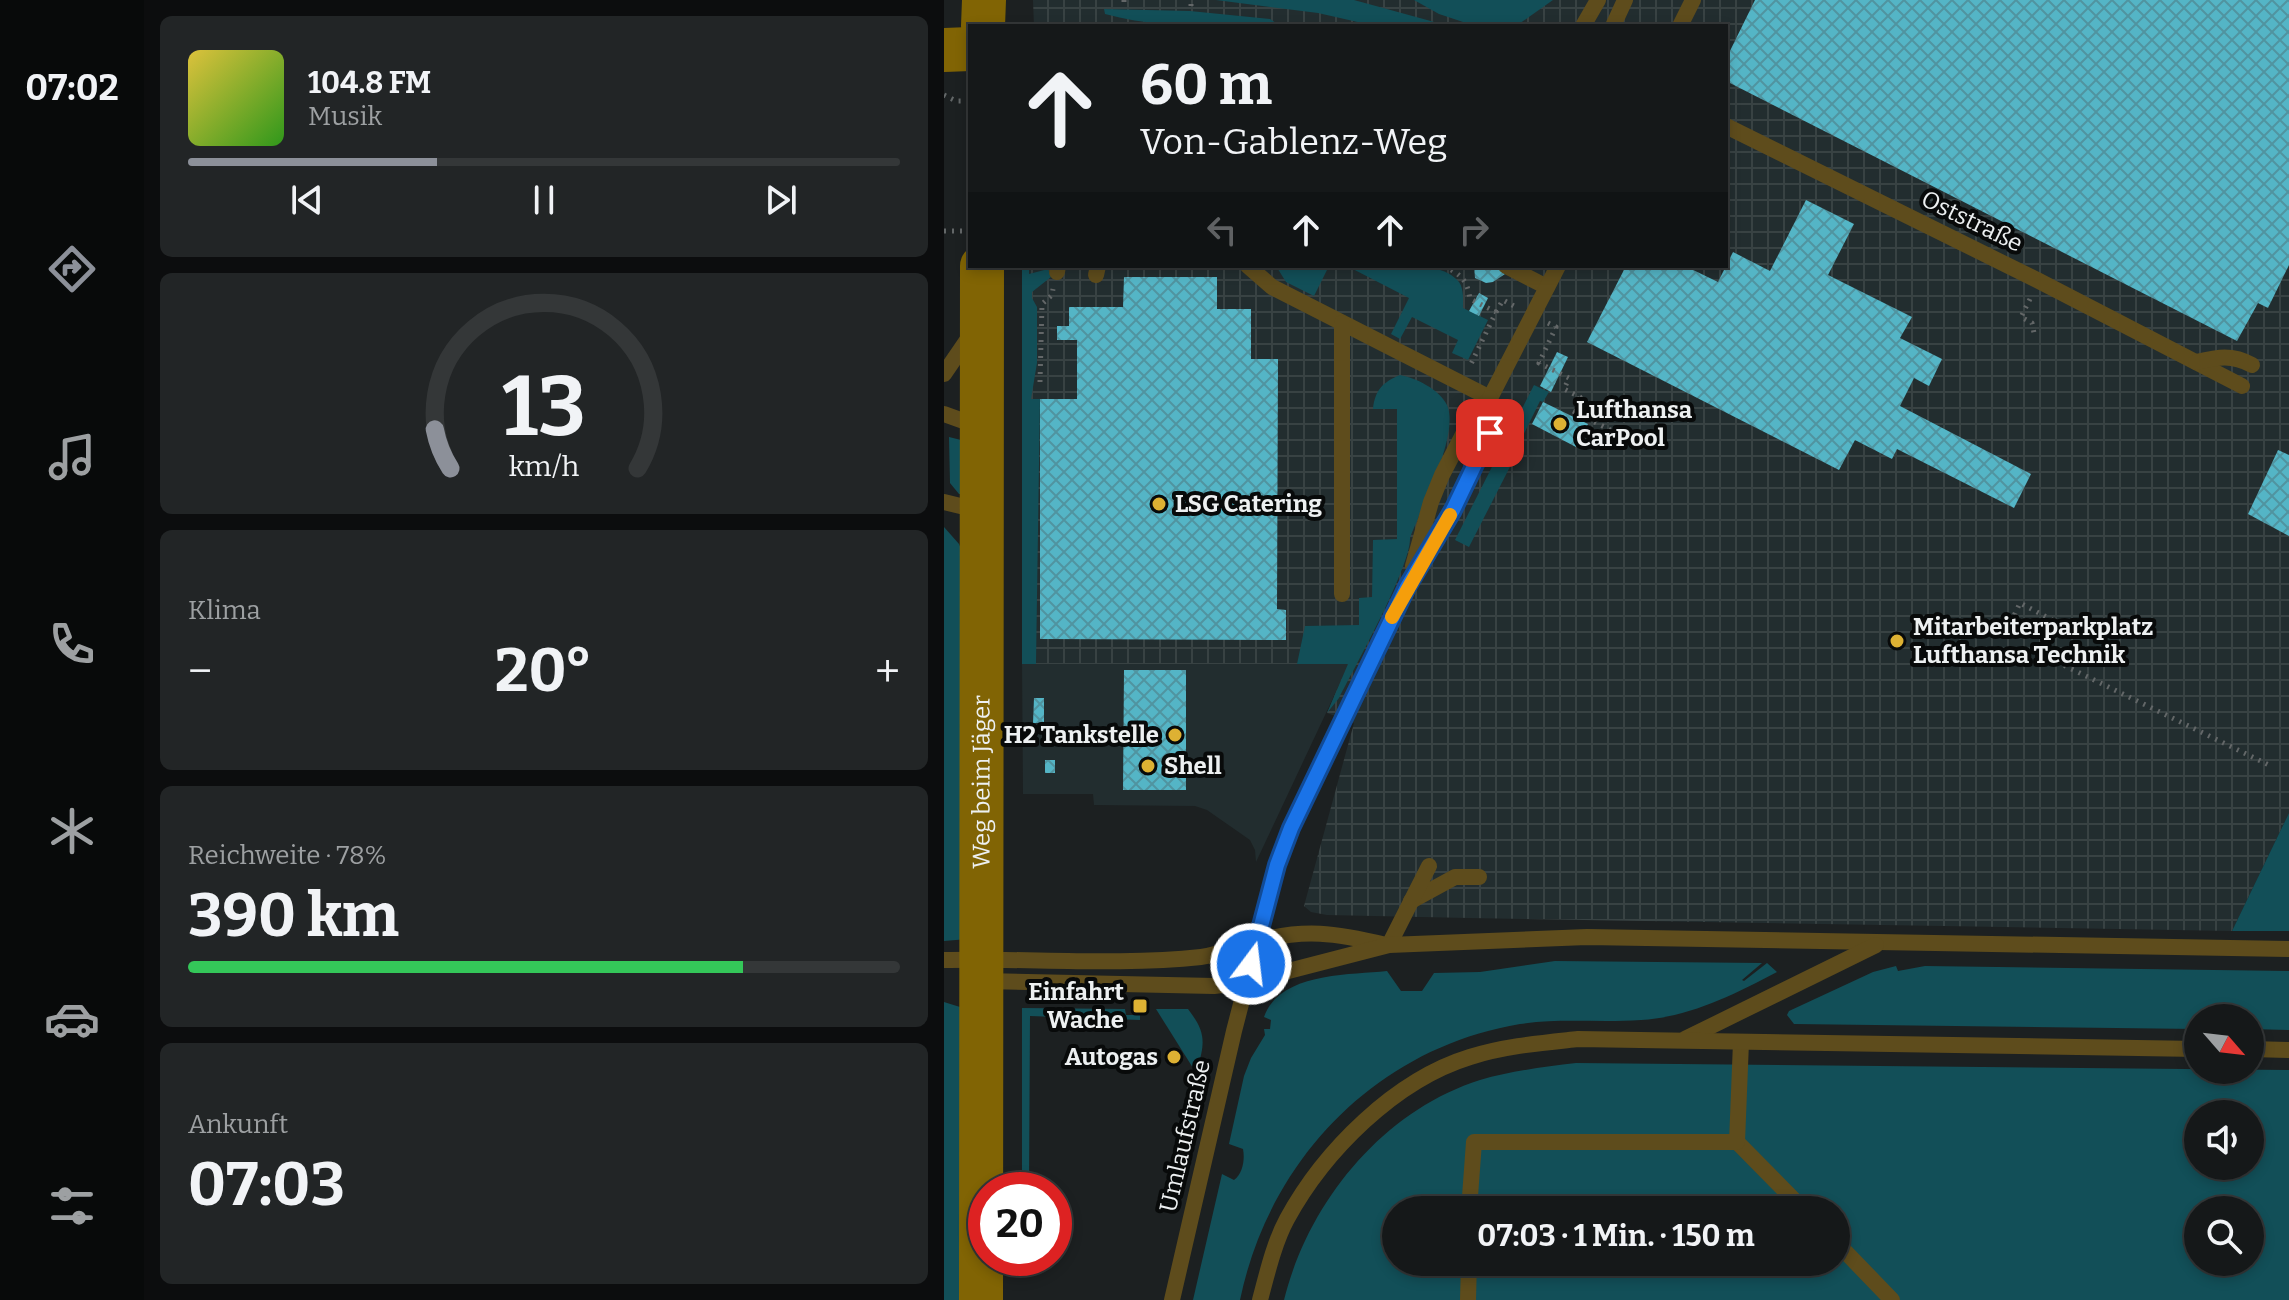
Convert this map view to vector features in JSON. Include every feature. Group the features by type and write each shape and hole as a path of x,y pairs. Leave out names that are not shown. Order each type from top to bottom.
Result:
{"street":[{"path":"983,24 984,0"},
{"path":"944,50 968,49"},
{"name":"Weg beim Jäger","path":"981,1300 969,966 963,421 982,319 982,268"}],"lane":[{"path":"1584,24 1598,0"},
{"path":"1614,24 1625,0"},
{"path":"1681,24 1693,0"},
{"name":"Oststraße","path":"1728,127 2039,281 2242,386"},
{"path":"1250,268 1272,287 1490,398"},
{"path":"1407,587 1431,502 1442,475 1469,423 1490,398 1553,276 1515,268"},
{"path":"944,374 982,319"},
{"path":"1342,323 1342,594"},
{"path":"2196,362 2221,356 2237,357 2252,365"},
{"path":"1407,587 1453,510 1490,433 1490,398"},
{"name":"Umlaufstraße","path":"1172,1300 1246,982 1277,865 1327,749 1407,587"},
{"path":"1389,945 1429,866"},
{"path":"1411,901 1455,877 1479,877"},
{"path":"969,966 1204,957 1257,941 1300,933 1339,933 1389,945"},
{"path":"969,966 1214,986 1246,982 1389,945 1587,937 2289,949"},
{"path":"1681,1041 1881,942"},
{"path":"1260,1300 1286,1222 1312,1178 1348,1136 1389,1101 1428,1076 1467,1058 1512,1046 1578,1039 2184,1049"},
{"path":"1737,1142 1741,1042"},
{"path":"2264,1049 2289,1050"},
{"path":"1470,1196 1474,1142 1737,1142 1790,1196"},
{"path":"1850,1256 1892,1300"},
{"path":"1468,1300 1469,1276"}],"path":[{"path":"944,95 956,101 968,101"},
{"path":"944,231 968,231"},
{"path":"1448,268 1462,275 1470,299 1496,312 1461,384"},
{"path":"1040,382 1042,304 1052,295 1058,269"},
{"path":"2034,333 2032,323 2021,317 2039,281"},
{"path":"1556,327 1539,363 1569,378 1564,389 1580,397 1573,411 1636,443"},
{"path":"2011,622 2020,603 2073,631"},
{"path":"2057,662 2271,766"}],"shaded area":[{"path":"1033,0 2289,0 2289,813 2232,931 1470,918 1311,912 1304,906 1354,723 1327,713 1348,664 1022,664 1022,268 1728,268 1728,24 1034,24"},
{"path":"1216,0 1354,0 1442,24 1366,24 1318,13"},
{"path":"1414,0 1553,0 1519,24 1469,24 1439,14"},
{"path":"1104,9 1190,11 1270,19 1276,24 1168,24 1105,14"},
{"path":"1022,268 1029,268 1029,274 1048,269 1051,277 1032,292 1037,307 1037,363 1031,399 1040,399 1036,664 1022,664"},
{"path":"1277,268 1328,268 1314,296 1286,282"},
{"path":"1351,268 1432,268 1450,274 1461,285 1463,308 1488,320 1468,360 1452,353 1458,340 1412,317 1400,339 1391,334 1409,298"},
{"path":"1400,375 1439,394 1447,405 1450,418 1448,434 1438,471 1410,538 1402,570 1369,641 1339,698 1327,713 1348,664 1297,664 1305,626 1359,625 1359,598 1372,597 1373,540 1397,539 1397,409 1373,409 1381,388"},
{"path":"1534,385 1549,392 1543,402 1540,401 1516,450 1504,444"},
{"path":"949,437 969,442 969,494 959,494 950,483"},
{"path":"1501,449 1515,457 1469,547 1455,540"},
{"path":"944,527 959,544 965,559 968,939 944,941"},
{"path":"1022,664 1349,664 1256,862 1250,840 1207,810 1195,806 1094,805 1093,794 1023,794"},
{"path":"2289,813 2289,931 2232,931"},
{"path":"1555,961 1762,963 1744,981 1767,963 1777,972 1694,1010 1641,1020 1520,1024 1468,1037 1420,1058 1376,1085 1337,1118 1303,1157 1276,1201 1254,1249 1240,1300 1193,1300 1222,1174 1234,1180 1243,1166 1243,1149 1229,1144 1244,1076 1265,1035 1264,1029 1270,1029 1271,1020 1264,1017 1272,1003 1299,984 1334,976 1387,971 1401,991 1422,991 1434,973 1480,972"},
{"path":"1896,966 1898,971 1925,966 2289,971 2289,1030 2264,1029 2264,1004 2184,1004 2184,1029 1794,1024 1787,1015 1789,1011 1873,972"},
{"path":"944,1002 960,1007 971,1300 944,1300"},
{"path":"1022,1008 1125,1009 1126,1015 1140,1015 1140,1020 1030,1016 1029,1172 1022,1172"},
{"path":"1156,1009 1188,1009 1202,1036 1198,1066 1193,1068"},
{"path":"1576,1063 2184,1069 2184,1084 2264,1084 2264,1070 2289,1070 2289,1300 1284,1300 1295,1264 1311,1229 1354,1165 1381,1138 1411,1114 1444,1094 1480,1080"}],"building":[{"path":"1755,0 2289,0 2289,265 2268,308 2258,303 2237,341 1728,82 1728,55"},
{"path":"1806,200 1854,224 1828,275 1912,317 1900,338 1942,359 1929,386 1914,378 1900,406 2031,474 2014,508 1897,449 1892,459 1855,440 1839,470 1587,342 1625,268 1689,268 1718,282 1725,268 1728,268 1733,252 1770,271"},
{"path":"1474,268 1514,268 1493,282 1486,283 1475,278"},
{"name":"LSG Catering","path":"1124,277 1217,277 1217,309 1251,309 1251,359 1278,359 1277,609 1286,610 1286,640 1040,639 1040,399 1077,399 1077,340 1057,340 1057,326 1069,326 1069,307 1123,307"},
{"path":"1479,293 1488,298 1479,316 1469,311"},
{"path":"1557,352 1568,357 1551,392 1540,386"},
{"name":"Lufthansa CarPool","path":"1543,402 1588,424 1576,447 1532,424"},
{"path":"2278,450 2289,455 2289,536 2248,514"},
{"path":"1124,670 1186,670 1186,790 1123,790"},
{"path":"1034,698 1044,698 1044,723 1033,723"},
{"path":"1045,760 1055,760 1055,773 1045,773"}],"slow traffic":[{"path":"1392,617 1450,515"}],"place":[{"name":"Lufthansa CarPool","path":"1560,424"},
{"name":"LSG Catering","path":"1159,504"},
{"name":"Mitarbeiterparkplatz Lufthansa Technik","path":"1897,641"},
{"name":"H2 Tankstelle","path":"1175,735"},
{"name":"Shell","path":"1148,766"},
{"name":"Einfahrt Wache","path":"1140,1006"},
{"name":"Autogas","path":"1174,1057"}],"route":[{"path":"1251,964 1277,865 1291,828 1407,587 1453,510 1490,433"}]}
